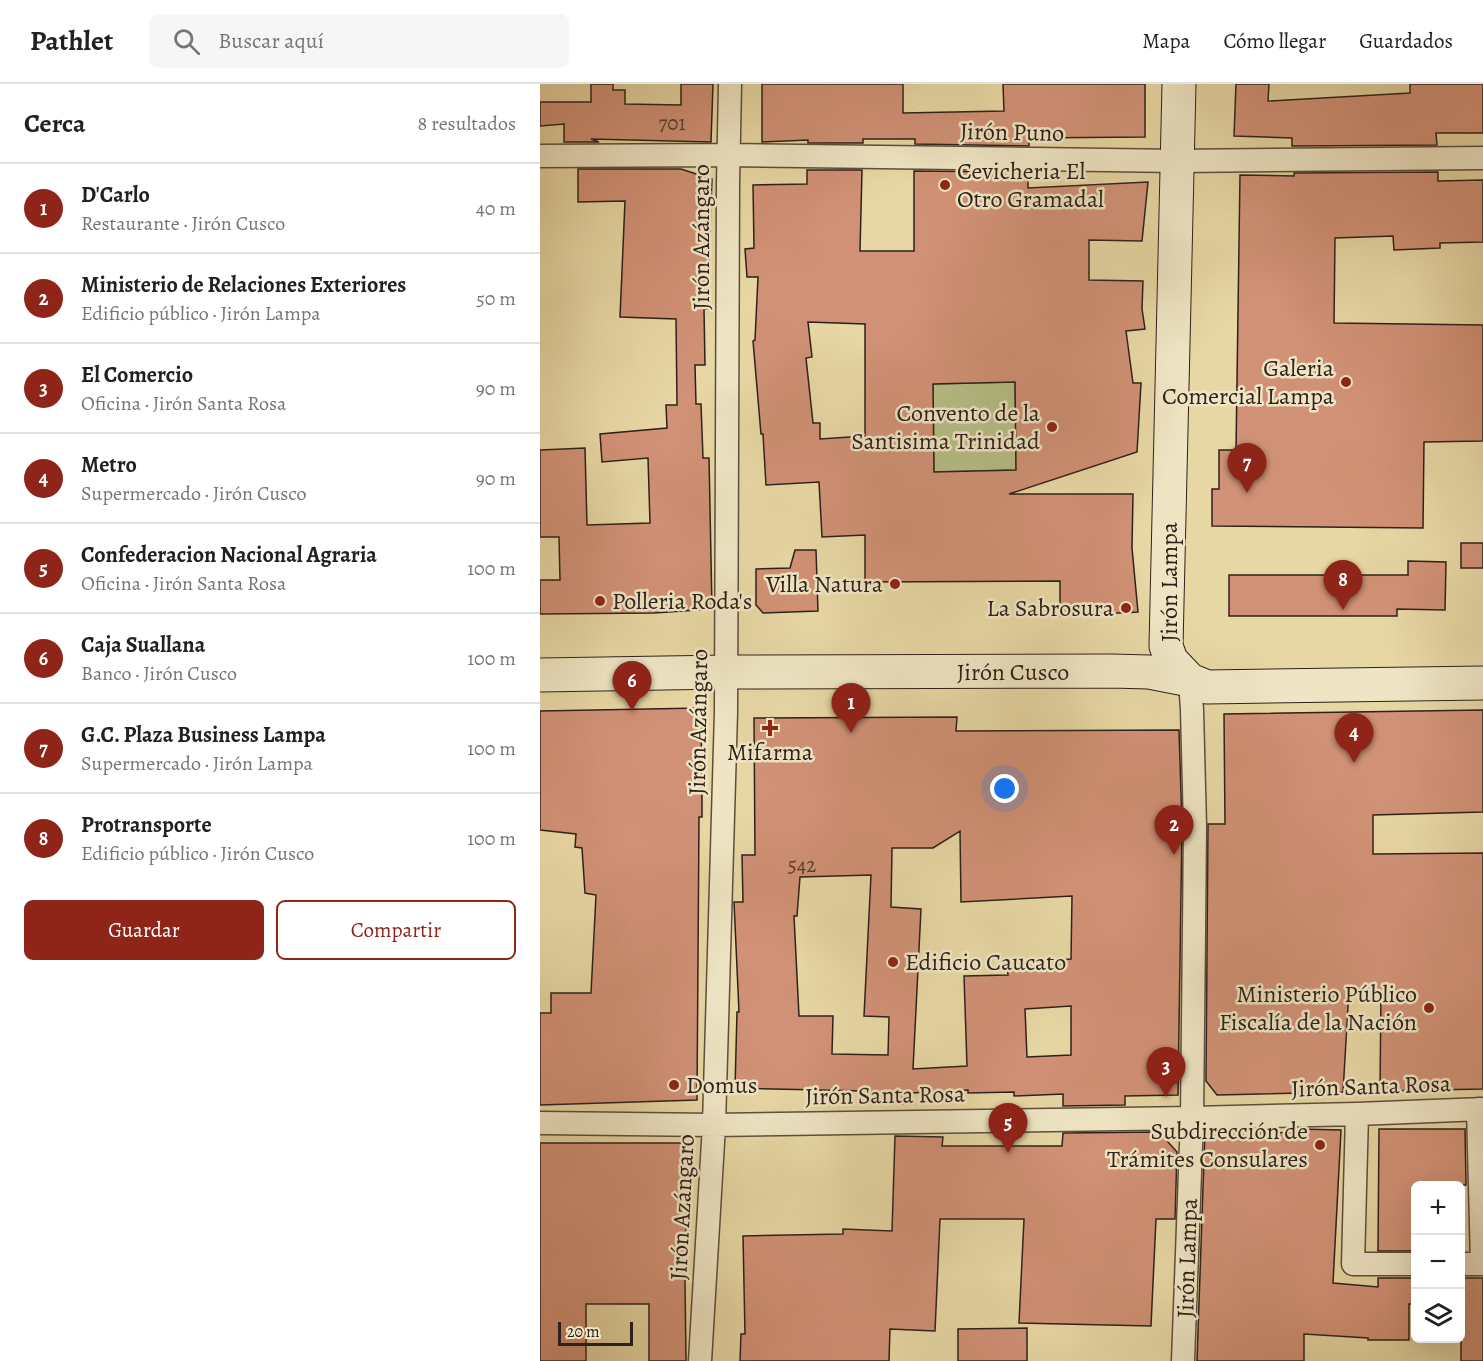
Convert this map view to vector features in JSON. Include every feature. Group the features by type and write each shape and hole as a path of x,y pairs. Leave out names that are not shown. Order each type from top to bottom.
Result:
{"street":[{"name":"Jirón Azángaro","path":"700,1361 714,1125 726,672 730,84"},
{"name":"Jirón Lampa","path":"1179,84 1166,646 1171,660 1190,680 1195,826 1192,1118 1183,1361"},
{"name":"Jirón Puno","path":"540,156 729,155 1178,161 1483,158"},
{"name":"Jirón Cusco","path":"540,675 1112,671 1149,672 1190,680 1207,687 1483,683"},
{"name":"Jirón Santa Rosa","path":"540,1123 714,1125 1192,1118 1481,1109"},
{"path":"1475,1264 1481,1109"},
{"path":"1357,1114 1353,1264 1411,1264"}],"green space":[{"path":"1015,382 1016,470 934,472 933,384"}],"building":[{"path":"591,84 613,84 613,90 625,90 625,104 681,105 681,84 713,84 711,142 591,139 599,142 564,142 564,124 540,126 540,102 591,102"},
{"path":"762,84 903,84 903,113 1004,111 1003,84 1145,84 1145,137 1029,138 1029,146 915,144 915,139 863,139 863,143 808,143 808,140 762,142"},
{"path":"1236,84 1269,84 1268,101 1410,93 1410,84 1483,84 1483,133 1436,133 1437,145 1292,146 1292,138 1234,136"},
{"path":"578,169 681,169 712,179 707,309 704,309 705,365 695,365 696,404 701,404 703,458 709,458 712,609 654,613 540,614 540,580 560,580 559,537 540,537 540,450 585,448 587,525 650,523 648,458 602,462 600,434 667,428 666,405 677,405 676,319 620,317 625,201 578,202"},
{"path":"807,170 862,170 860,251 914,251 914,171 1028,172 1028,188 1148,182 1142,241 1089,240 1089,280 1143,281 1142,309 1145,329 1126,331 1133,383 1141,383 1137,452 1009,494 1133,494 1132,548 1138,612 1060,616 1060,581 865,582 865,535 822,537 819,482 766,485 753,341 755,340 758,277 747,277 745,249 754,248 753,185 807,184","holes":["808,322 865,324 865,436 820,439 820,423 813,423 806,358 812,357","1015,382 1016,470 934,472 933,384"]},
{"path":"1438,172 1438,181 1483,180 1483,242 1440,243 1440,248 1394,250 1393,236 1335,238 1334,323 1483,325 1483,441 1424,442 1423,528 1212,526 1212,489 1219,489 1219,450 1236,450 1240,175 1294,176 1294,173"},
{"path":"1461,543 1483,543 1483,568 1461,568"},
{"path":"795,550 816,550 818,611 763,613 756,605 756,569 790,568"},
{"path":"1408,561 1446,562 1445,610 1397,609 1397,616 1229,616 1229,575 1408,575"},
{"path":"701,708 702,817 699,817 697,1100 540,1105 540,1013 551,1013 551,993 591,993 596,895 585,893 582,848 575,847 576,834 540,830 540,711"},
{"path":"1483,710 1483,812 1373,815 1373,854 1483,853 1483,1089 1380,1091 1381,991 1349,990 1343,1092 1217,1095 1206,1081 1208,824 1225,824 1224,714"},
{"path":"957,717 956,731 1179,730 1182,826 1178,1095 1125,1096 1125,1105 1063,1106 1063,1094 1014,1096 1014,1092 968,1093 968,1090 912,1093 912,1104 862,1102 863,1091 735,1088 737,1012 739,1012 734,902 743,902 742,855 755,855 754,718","holes":["960,831 961,902 1072,896 1071,959 1007,963 1008,975 964,976 967,1066 913,1069 921,909 891,907 892,848 933,848","871,875 864,1016 889,1017 888,1055 832,1054 833,1016 799,1016 794,916 797,916 800,877","1071,1006 1071,1055 1027,1057 1025,1009"]},
{"path":"1299,1129 1341,1130 1333,1283 1378,1287 1378,1278 1411,1278 1409,1340 1368,1340 1368,1338 1304,1334 1304,1361 1197,1361 1205,1131 1298,1133"},
{"path":"1379,1129 1465,1129 1466,1185 1465,1181 1411,1181 1411,1251 1378,1251"},
{"path":"1159,1132 1177,1152 1175,1219 1156,1219 1151,1326 1019,1323 1024,1219 940,1219 935,1331 890,1329 889,1361 740,1361 741,1334 745,1334 743,1236 843,1234 843,1229 892,1231 895,1136 943,1137 942,1146 1062,1146 1063,1133"},
{"path":"540,1143 688,1143 686,1361 649,1361 649,1304 586,1304 586,1361 540,1361"},
{"path":"1465,1278 1483,1278 1483,1361 1461,1361 1461,1343 1465,1343"},
{"path":"1027,1328 1027,1361 958,1361 958,1329"}],"place":[{"name":"Cevicheria El Otro Gramadal","path":"945,185"},
{"name":"Galeria Comercial Lampa","path":"1346,382"},
{"name":"Convento de la Santisima Trinidad","path":"1052,427"},
{"name":"G.C. Plaza Business Lampa","path":"1247,493"},
{"name":"Villa Natura","path":"895,584"},
{"name":"Polleria Roda's","path":"600,601"},
{"name":"La Sabrosura","path":"1126,608"},
{"name":"Protransporte","path":"1343,610"},
{"name":"Caja Suallana","path":"632,711"},
{"name":"Mifarma","path":"770,728"},
{"name":"D'Carlo","path":"851,733"},
{"name":"Metro","path":"1354,763"},
{"name":"Ministerio de Relaciones Exteriores","path":"1174,855"},
{"name":"Edificio Caucato","path":"893,962"},
{"name":"Ministerio Público Fiscalía de la Nación","path":"1429,1008"},
{"name":"Domus","path":"674,1085"},
{"name":"El Comercio","path":"1166,1097"},
{"name":"Subdirección de Trámites Consulares","path":"1320,1145"},
{"name":"Confederacion Nacional Agraria","path":"1008,1153"}]}
